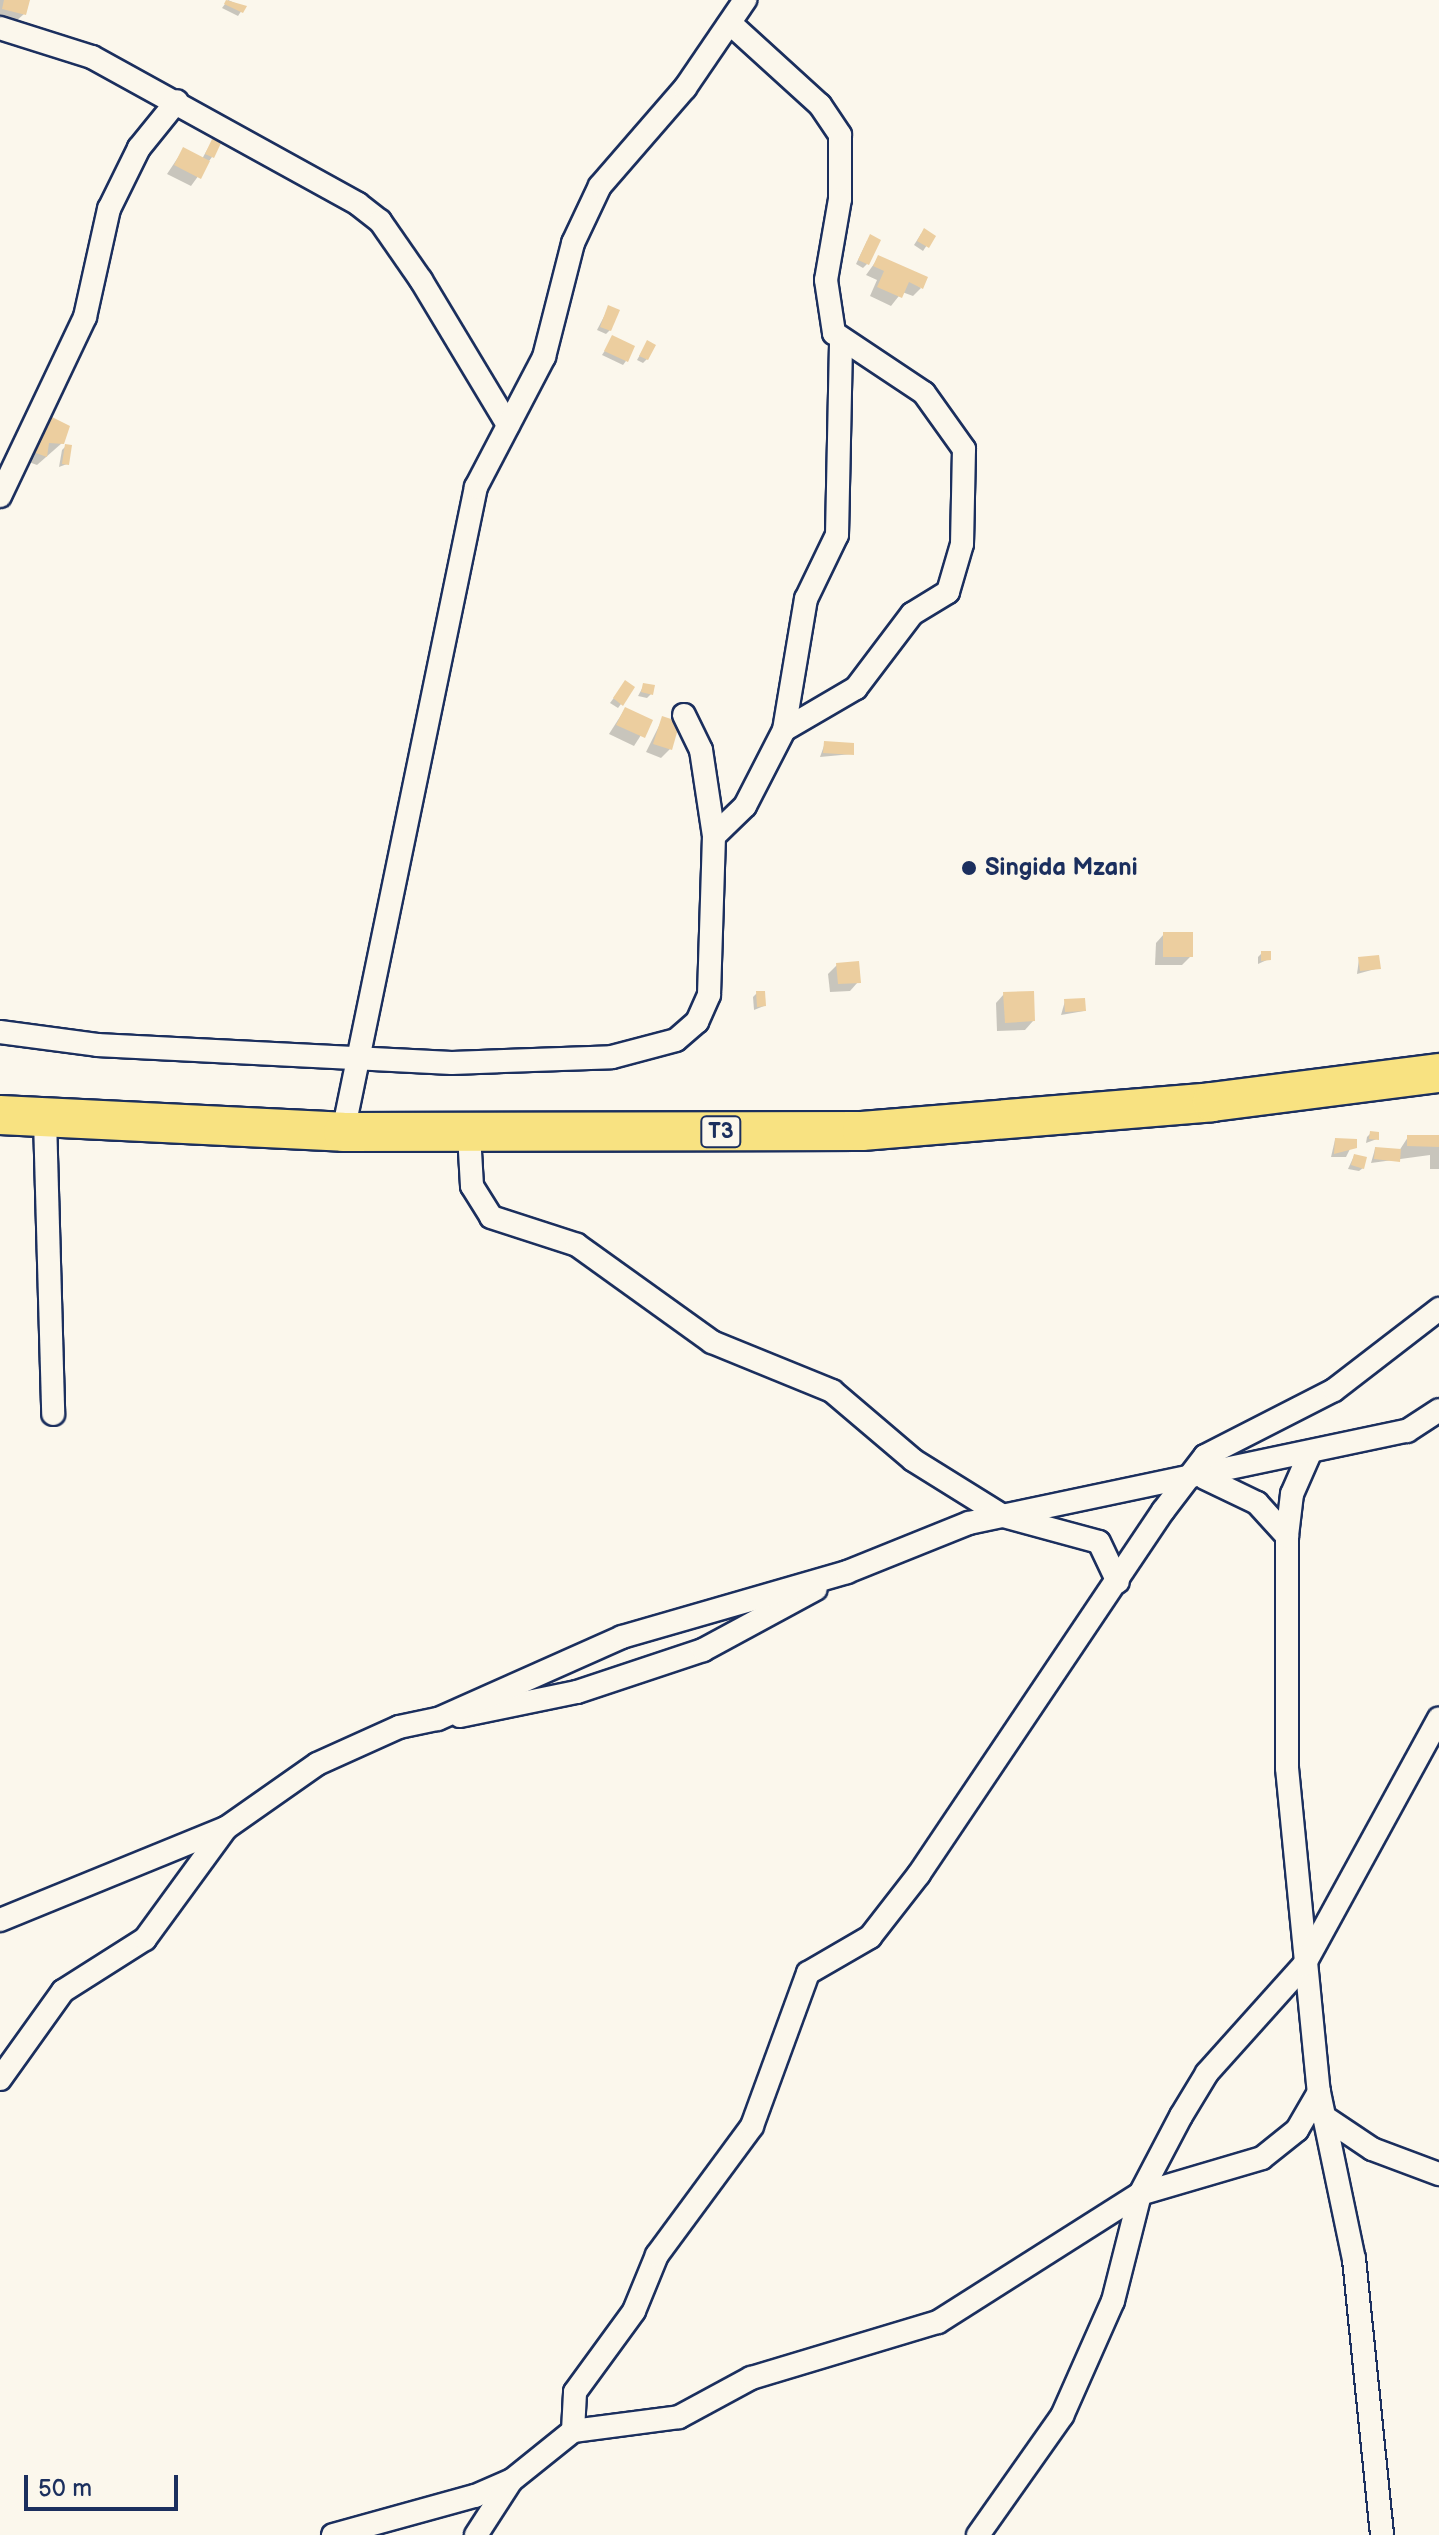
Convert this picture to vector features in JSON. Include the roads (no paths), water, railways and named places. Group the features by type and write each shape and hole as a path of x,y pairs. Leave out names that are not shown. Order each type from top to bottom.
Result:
{"highway":[{"name":"T3","path":"0,1115 343,1132 862,1131 1212,1102 1439,1073"}],"street":[{"path":"343,1132 476,487 557,325 573,243 600,186 732,25 745,0"},
{"path":"732,25 820,105 840,135 840,199 826,280 830,325 841,339 924,393 964,449 962,544 948,592 912,614 876,670 784,730"},
{"path":"0,28 58,41 177,101 380,221 508,425"},
{"path":"0,496 85,317 109,209 139,148 177,101"},
{"path":"714,836 745,806 784,730 806,599 840,520 841,339"},
{"path":"0,1032 356,1058 539,1064 612,1057 676,1040 697,1022 709,995 714,836 701,750 684,715"},
{"path":"45,1119 53,1414"},
{"path":"469,1134 472,1186 491,1217 577,1245 712,1342 832,1391 913,1460 1003,1516 1099,1542 1118,1582"},
{"path":"573,2431 575,2392 634,2311 657,2255 752,2126 808,1973 870,1937 1118,1582 1196,1479 1205,1456 1334,1390 1439,1309"},
{"path":"0,1920 226,1828 317,1764 399,1727 534,1703 703,1650 847,1572 923,1538 1003,1516 1196,1479 1407,1431 1439,1410"},
{"path":"1310,1453 1292,1494 1281,1658 1304,1965 1323,2116 1354,2259 1382,2535"},
{"path":"1196,1479 1257,1503 1287,1536"},
{"path":"438,1719 622,1637 847,1572"},
{"path":"978,2535 1062,2416 1113,2301 1140,2194 1207,2073 1304,1965 1439,1718"},
{"path":"0,2079 63,1991 145,1939 226,1828"},
{"path":"333,2535 446,2507 512,2480 573,2431 679,2417 751,2378 938,2322 1140,2194 1262,2158 1297,2130 1319,2092"},
{"path":"1323,2116 1372,2149 1439,2174"},
{"path":"476,2535 512,2480"}],"place":[{"name":"Singida Mzani","path":"969,868"}]}
